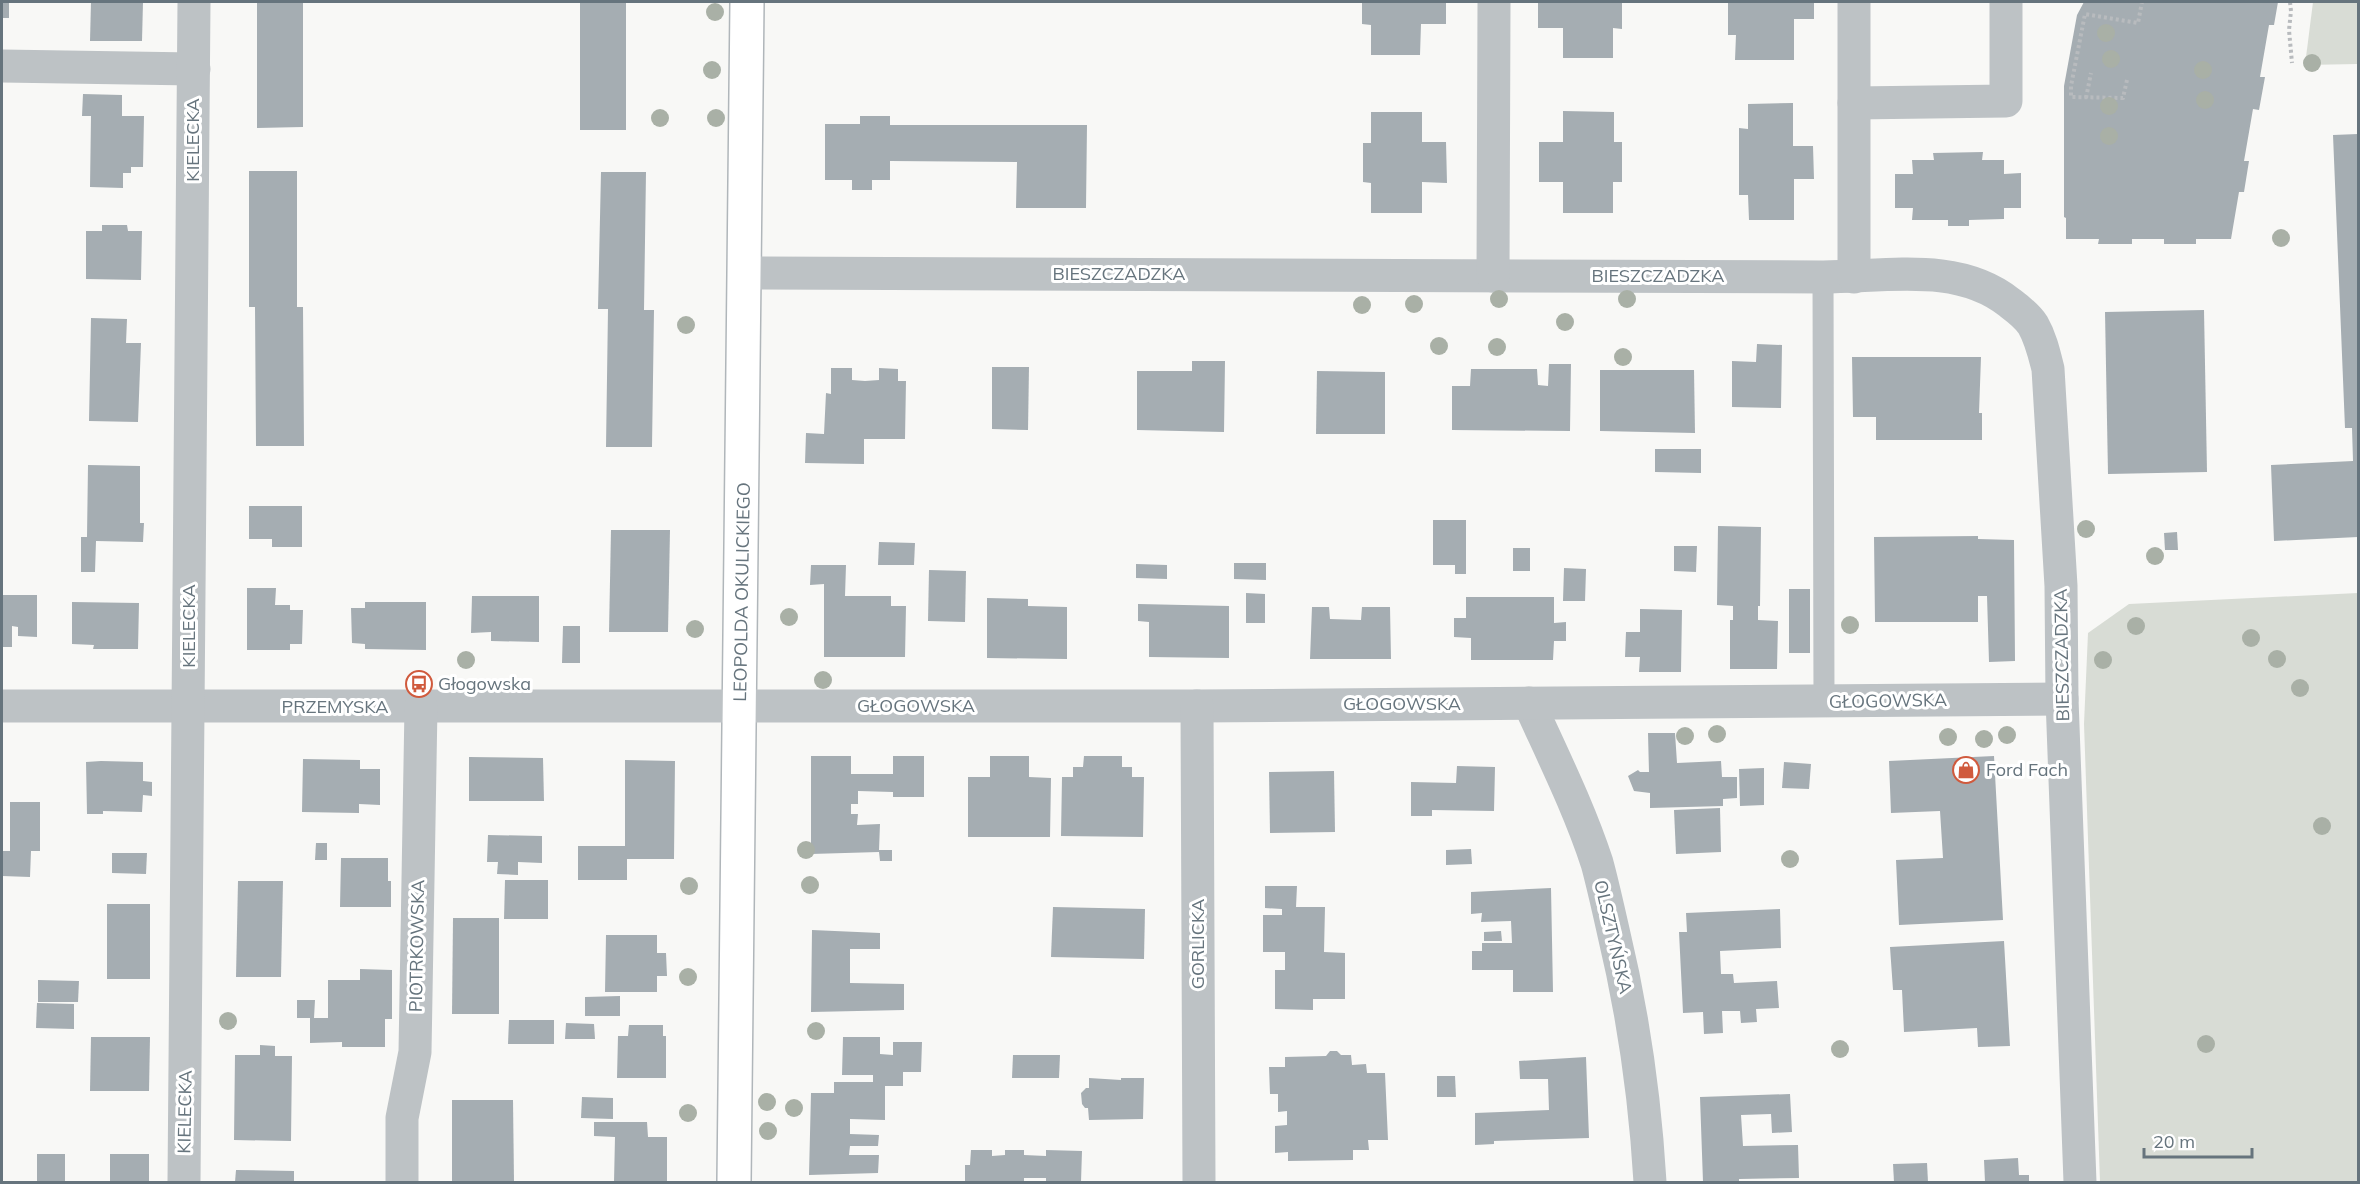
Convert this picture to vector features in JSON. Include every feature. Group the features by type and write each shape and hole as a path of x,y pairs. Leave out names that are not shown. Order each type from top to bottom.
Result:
{"street":[{"name":"KIELECKA","path":"184,1182 194,2"},
{"name":"LEOPOLDA OKULICKIEGO","path":"734,1182 747,2"},
{"path":"1493,276 1494,2"},
{"path":"1839,277 1854,103 1854,2"},
{"path":"1854,103 2006,101 2006,2"},
{"path":"2,66 194,69"},
{"name":"BIESZCZADZKA","path":"745,273 1839,277 1917,275 1962,279 1980,284 2002,296 2032,323 2042,342 2048,369 2061,586 2062,699 2080,1182"},
{"name":"GŁOGOWSKA","path":"741,707 2062,699"},
{"name":"OLSZTYŃSKA","path":"1529,704 1580,818 1597,864 1622,969 1643,1089 1650,1182"},
{"name":"PRZEMYSKA","path":"2,706 741,707"},
{"name":"GORLICKA","path":"1197,706 1199,1182"},
{"name":"PIOTRKOWSKA","path":"402,1182 402,1118 415,1052 421,707"}],"lane":[{"path":"1824,702 1839,277"}],"path":[{"path":"2127,80 2123,98 2071,97 2071,86 2085,14 2138,23 2142,2"},
{"path":"2290,2 2292,11 2289,30 2292,63"},
{"path":"2086,98 2091,73"}],"shaded area":[{"path":"2313,2 2358,2 2358,64 2305,65"},
{"path":"2358,593 2358,1182 2100,1182 2084,724 2088,633 2129,604"}],"building":[{"path":"2,2 9,2 9,18 2,18"},
{"path":"91,2 143,2 142,41 90,41"},
{"path":"257,2 303,2 303,127 257,128"},
{"path":"580,2 626,2 626,130 580,130"},
{"path":"1362,2 1446,2 1446,24 1421,24 1420,55 1371,55 1371,25 1362,24"},
{"path":"1538,2 1622,2 1622,29 1613,28 1613,58 1563,58 1563,28 1538,28"},
{"path":"1728,2 1814,2 1814,19 1794,19 1794,60 1735,60 1736,35 1728,35"},
{"path":"2084,2 2278,2 2274,25 2269,25 2260,77 2265,77 2259,110 2253,109 2244,161 2249,161 2244,192 2239,192 2231,239 2196,239 2196,244 2164,244 2164,239 2132,239 2132,244 2098,244 2099,239 2066,239 2064,86 2077,15"},
{"path":"83,94 122,95 122,116 144,116 143,167 131,167 131,173 123,173 123,188 90,187 91,116 82,116"},
{"path":"1793,103 1793,146 1813,146 1814,179 1794,179 1794,220 1749,220 1748,195 1739,195 1739,128 1748,129 1748,104"},
{"path":"1563,111 1614,112 1614,142 1622,142 1622,182 1613,182 1613,213 1563,213 1563,182 1539,182 1539,142 1563,142"},
{"path":"1371,112 1422,112 1422,142 1446,142 1447,183 1422,182 1422,213 1371,213 1371,183 1363,182 1363,143 1371,143"},
{"path":"860,116 890,116 890,125 1087,125 1086,208 1016,208 1017,162 890,161 890,180 872,180 872,190 852,190 852,180 825,180 825,124 860,124"},
{"path":"2358,134 2358,537 2274,541 2271,465 2353,461 2352,428 2345,428 2333,135"},
{"path":"1983,152 1982,160 2004,160 2004,174 2021,173 2021,208 2004,208 2004,219 1969,220 1969,226 1948,226 1948,220 1912,220 1913,208 1895,208 1895,174 1913,174 1912,160 1934,160 1933,153"},
{"path":"249,171 297,171 297,307 303,307 304,446 256,446 255,307 249,307"},
{"path":"601,172 646,172 644,310 654,310 652,447 606,447 608,309 598,309"},
{"path":"102,225 127,225 128,231 142,231 141,280 86,279 86,231 102,231"},
{"path":"2204,310 2207,472 2108,474 2105,312"},
{"path":"91,318 127,319 126,343 141,343 138,422 89,421"},
{"path":"1757,344 1782,345 1781,408 1732,407 1732,361 1756,362"},
{"path":"1852,357 1981,357 1979,413 1982,413 1982,440 1876,440 1876,417 1853,417"},
{"path":"1192,361 1225,361 1224,432 1137,430 1137,371 1192,371"},
{"path":"1549,364 1571,364 1570,431 1452,430 1452,386 1470,386 1471,369 1537,369 1538,385 1548,386"},
{"path":"992,367 1029,367 1028,430 992,429"},
{"path":"831,368 852,368 852,380 865,381 879,380 879,368 898,369 898,381 906,381 905,439 864,439 864,464 805,463 806,433 824,434 826,393 831,394"},
{"path":"1600,370 1694,370 1695,433 1600,431"},
{"path":"1317,371 1385,372 1385,434 1316,434"},
{"path":"1655,449 1701,449 1701,473 1655,472"},
{"path":"88,465 140,466 140,523 144,523 143,542 96,541 95,572 81,572 81,537 87,537"},
{"path":"249,506 302,506 302,547 272,547 272,539 249,539"},
{"path":"1433,520 1466,520 1466,574 1455,574 1455,565 1433,565"},
{"path":"1718,526 1761,527 1758,620 1778,621 1777,669 1730,669 1730,620 1733,620 1733,606 1717,605"},
{"path":"611,530 670,530 668,632 609,632"},
{"path":"2177,532 2178,550 2165,550 2164,533"},
{"path":"1978,536 1978,539 2014,540 2015,661 1989,662 1987,596 1978,596 1978,622 1875,622 1874,537"},
{"path":"879,542 915,543 914,565 878,565"},
{"path":"1674,546 1697,546 1696,572 1674,571"},
{"path":"1513,548 1530,548 1530,571 1513,571"},
{"path":"1234,563 1266,563 1266,580 1234,579"},
{"path":"1136,564 1167,565 1167,579 1136,578"},
{"path":"811,565 846,565 845,596 891,596 891,606 906,606 905,657 824,657 824,584 810,585"},
{"path":"1564,568 1586,569 1585,601 1563,601"},
{"path":"929,570 966,571 965,622 928,621"},
{"path":"247,588 276,588 275,605 290,605 290,610 303,610 302,644 290,644 290,650 247,650"},
{"path":"1789,589 1810,589 1810,653 1789,653"},
{"path":"1246,593 1265,594 1265,623 1246,623"},
{"path":"2,595 37,595 37,637 18,636 18,627 12,626 12,647 2,647"},
{"path":"472,596 539,596 539,642 491,641 491,632 471,633"},
{"path":"1466,597 1554,597 1554,623 1566,622 1566,641 1554,641 1553,660 1471,660 1471,638 1454,637 1454,618 1466,618"},
{"path":"987,598 1028,599 1028,606 1067,607 1067,659 987,658"},
{"path":"72,602 139,603 138,649 93,649 94,645 72,644"},
{"path":"365,602 426,602 426,650 365,649 365,644 352,643 351,608 365,608"},
{"path":"1138,604 1229,606 1229,658 1149,657 1149,622 1138,621"},
{"path":"1312,607 1329,607 1330,619 1361,620 1362,607 1390,607 1391,659 1310,659"},
{"path":"1640,609 1682,610 1681,672 1639,672 1640,657 1625,657 1626,632 1640,632"},
{"path":"563,626 580,626 580,663 562,663"},
{"path":"1648,733 1675,733 1677,763 1721,761 1722,777 1737,777 1737,798 1723,799 1723,806 1650,808 1650,793 1634,791 1628,776 1638,770 1649,772"},
{"path":"811,756 851,756 851,774 893,774 893,756 924,756 924,797 893,797 893,792 858,791 858,804 851,804 851,814 858,814 857,825 880,824 879,850 892,850 892,861 880,861 879,852 811,854"},
{"path":"990,756 1029,756 1029,777 1051,778 1050,837 968,837 968,777 990,777"},
{"path":"1084,756 1122,756 1122,767 1132,767 1132,777 1144,777 1143,837 1061,836 1062,777 1073,777 1073,767 1083,767"},
{"path":"1994,756 2003,920 1899,925 1896,860 1943,858 1940,811 1891,813 1889,761"},
{"path":"469,757 543,758 544,801 469,801"},
{"path":"303,759 360,760 360,769 380,769 380,805 359,804 359,813 302,812"},
{"path":"625,760 675,761 674,859 627,859 627,880 578,880 578,846 625,846"},
{"path":"86,762 143,762 143,781 152,782 152,796 143,795 142,812 103,811 103,814 87,814"},
{"path":"1784,762 1811,764 1809,789 1782,788"},
{"path":"1457,766 1495,767 1494,811 1432,810 1432,816 1411,816 1411,782 1456,783"},
{"path":"1764,768 1764,805 1740,806 1739,769"},
{"path":"1334,771 1335,832 1270,833 1269,772"},
{"path":"10,802 40,802 40,851 31,851 30,877 2,876 2,851 10,851"},
{"path":"1720,808 1721,852 1676,854 1674,810"},
{"path":"488,835 542,836 542,863 518,862 518,875 497,874 498,862 487,862"},
{"path":"316,843 327,843 327,860 315,860"},
{"path":"1471,849 1472,864 1446,865 1446,850"},
{"path":"112,853 147,853 146,874 112,873"},
{"path":"341,858 388,858 391,907 340,907"},
{"path":"505,880 548,880 548,919 504,919"},
{"path":"238,881 283,881 281,977 236,977"},
{"path":"1265,886 1297,886 1296,907 1325,907 1324,952 1345,953 1345,999 1313,999 1313,1010 1275,1009 1275,970 1285,970 1285,952 1263,952 1263,915 1282,915 1282,909 1265,908"},
{"path":"1551,888 1553,992 1513,992 1513,970 1472,970 1472,951 1482,951 1482,943 1512,943 1511,921 1481,922 1482,913 1471,914 1471,892"},
{"path":"107,904 150,904 150,979 107,979"},
{"path":"1053,907 1145,909 1144,959 1051,957"},
{"path":"1780,909 1781,948 1720,951 1721,974 1733,974 1734,983 1777,981 1779,1008 1756,1009 1757,1022 1741,1023 1740,1011 1722,1011 1723,1033 1704,1034 1703,1012 1683,1013 1679,932 1687,932 1686,913"},
{"path":"453,918 499,918 499,1014 452,1014"},
{"path":"812,930 880,933 880,949 850,949 850,983 904,984 904,1010 811,1012"},
{"path":"1501,931 1502,941 1484,941 1484,932"},
{"path":"606,935 657,935 657,953 666,953 667,976 657,976 657,992 605,992"},
{"path":"2004,941 2010,1046 1978,1047 1977,1028 1904,1032 1902,990 1893,990 1890,947"},
{"path":"360,969 392,970 392,1019 385,1019 385,1047 342,1047 342,1042 310,1043 310,1018 297,1018 297,1000 315,1000 314,1018 328,1018 328,980 360,980"},
{"path":"38,980 79,981 78,1002 38,1002"},
{"path":"620,996 620,1016 585,1016 585,997"},
{"path":"37,1003 74,1004 74,1029 36,1028"},
{"path":"509,1020 554,1020 554,1044 508,1044"},
{"path":"566,1023 594,1024 595,1039 565,1039"},
{"path":"629,1025 663,1025 663,1036 666,1036 666,1078 617,1078 618,1036 628,1036"},
{"path":"91,1037 150,1037 149,1091 90,1091"},
{"path":"843,1037 880,1037 880,1054 893,1055 893,1042 922,1042 921,1072 903,1072 903,1086 885,1086 885,1120 850,1119 850,1134 879,1135 878,1146 850,1146 849,1155 879,1155 878,1173 809,1175 811,1093 834,1093 834,1082 873,1082 873,1075 842,1075"},
{"path":"260,1045 275,1046 275,1056 292,1056 291,1141 234,1140 235,1055 260,1055"},
{"path":"1330,1051 1337,1051 1341,1055 1351,1055 1352,1065 1366,1064 1367,1073 1385,1073 1388,1140 1368,1140 1369,1150 1353,1150 1353,1160 1288,1161 1288,1152 1275,1153 1275,1126 1287,1125 1287,1111 1278,1112 1278,1094 1270,1094 1269,1067 1285,1067 1285,1057 1326,1056"},
{"path":"1013,1055 1060,1055 1059,1078 1012,1078"},
{"path":"1586,1057 1589,1138 1494,1141 1494,1144 1475,1145 1475,1113 1549,1110 1548,1079 1520,1079 1519,1061"},
{"path":"1437,1076 1455,1076 1456,1097 1437,1097"},
{"path":"1089,1078 1121,1080 1121,1078 1144,1078 1143,1119 1089,1120 1088,1108 1082,1104 1081,1093 1089,1088"},
{"path":"1790,1094 1792,1132 1772,1133 1771,1114 1741,1115 1743,1146 1798,1145 1799,1178 1703,1182 1700,1097"},
{"path":"582,1097 613,1098 613,1119 581,1118"},
{"path":"452,1100 513,1100 514,1182 452,1182"},
{"path":"594,1122 647,1122 648,1137 667,1137 667,1182 614,1182 615,1137 594,1136"},
{"path":"971,1150 992,1150 992,1156 1005,1155 1005,1150 1024,1150 1024,1155 1046,1156 1046,1150 1082,1151 1081,1182 1046,1182 1046,1178 1024,1178 1024,1182 965,1182 965,1165 970,1165"},
{"path":"37,1154 65,1154 65,1182 37,1182"},
{"path":"110,1154 149,1154 149,1182 110,1182"},
{"path":"2018,1158 2019,1175 2029,1175 2029,1182 1985,1182 1984,1160"},
{"path":"1927,1163 1928,1182 1894,1182 1893,1164"},
{"path":"236,1170 294,1171 294,1182 235,1182"}],"place":[{"name":"Głogowska","path":"419,684"},
{"name":"Ford Fach","path":"1966,770"}]}
